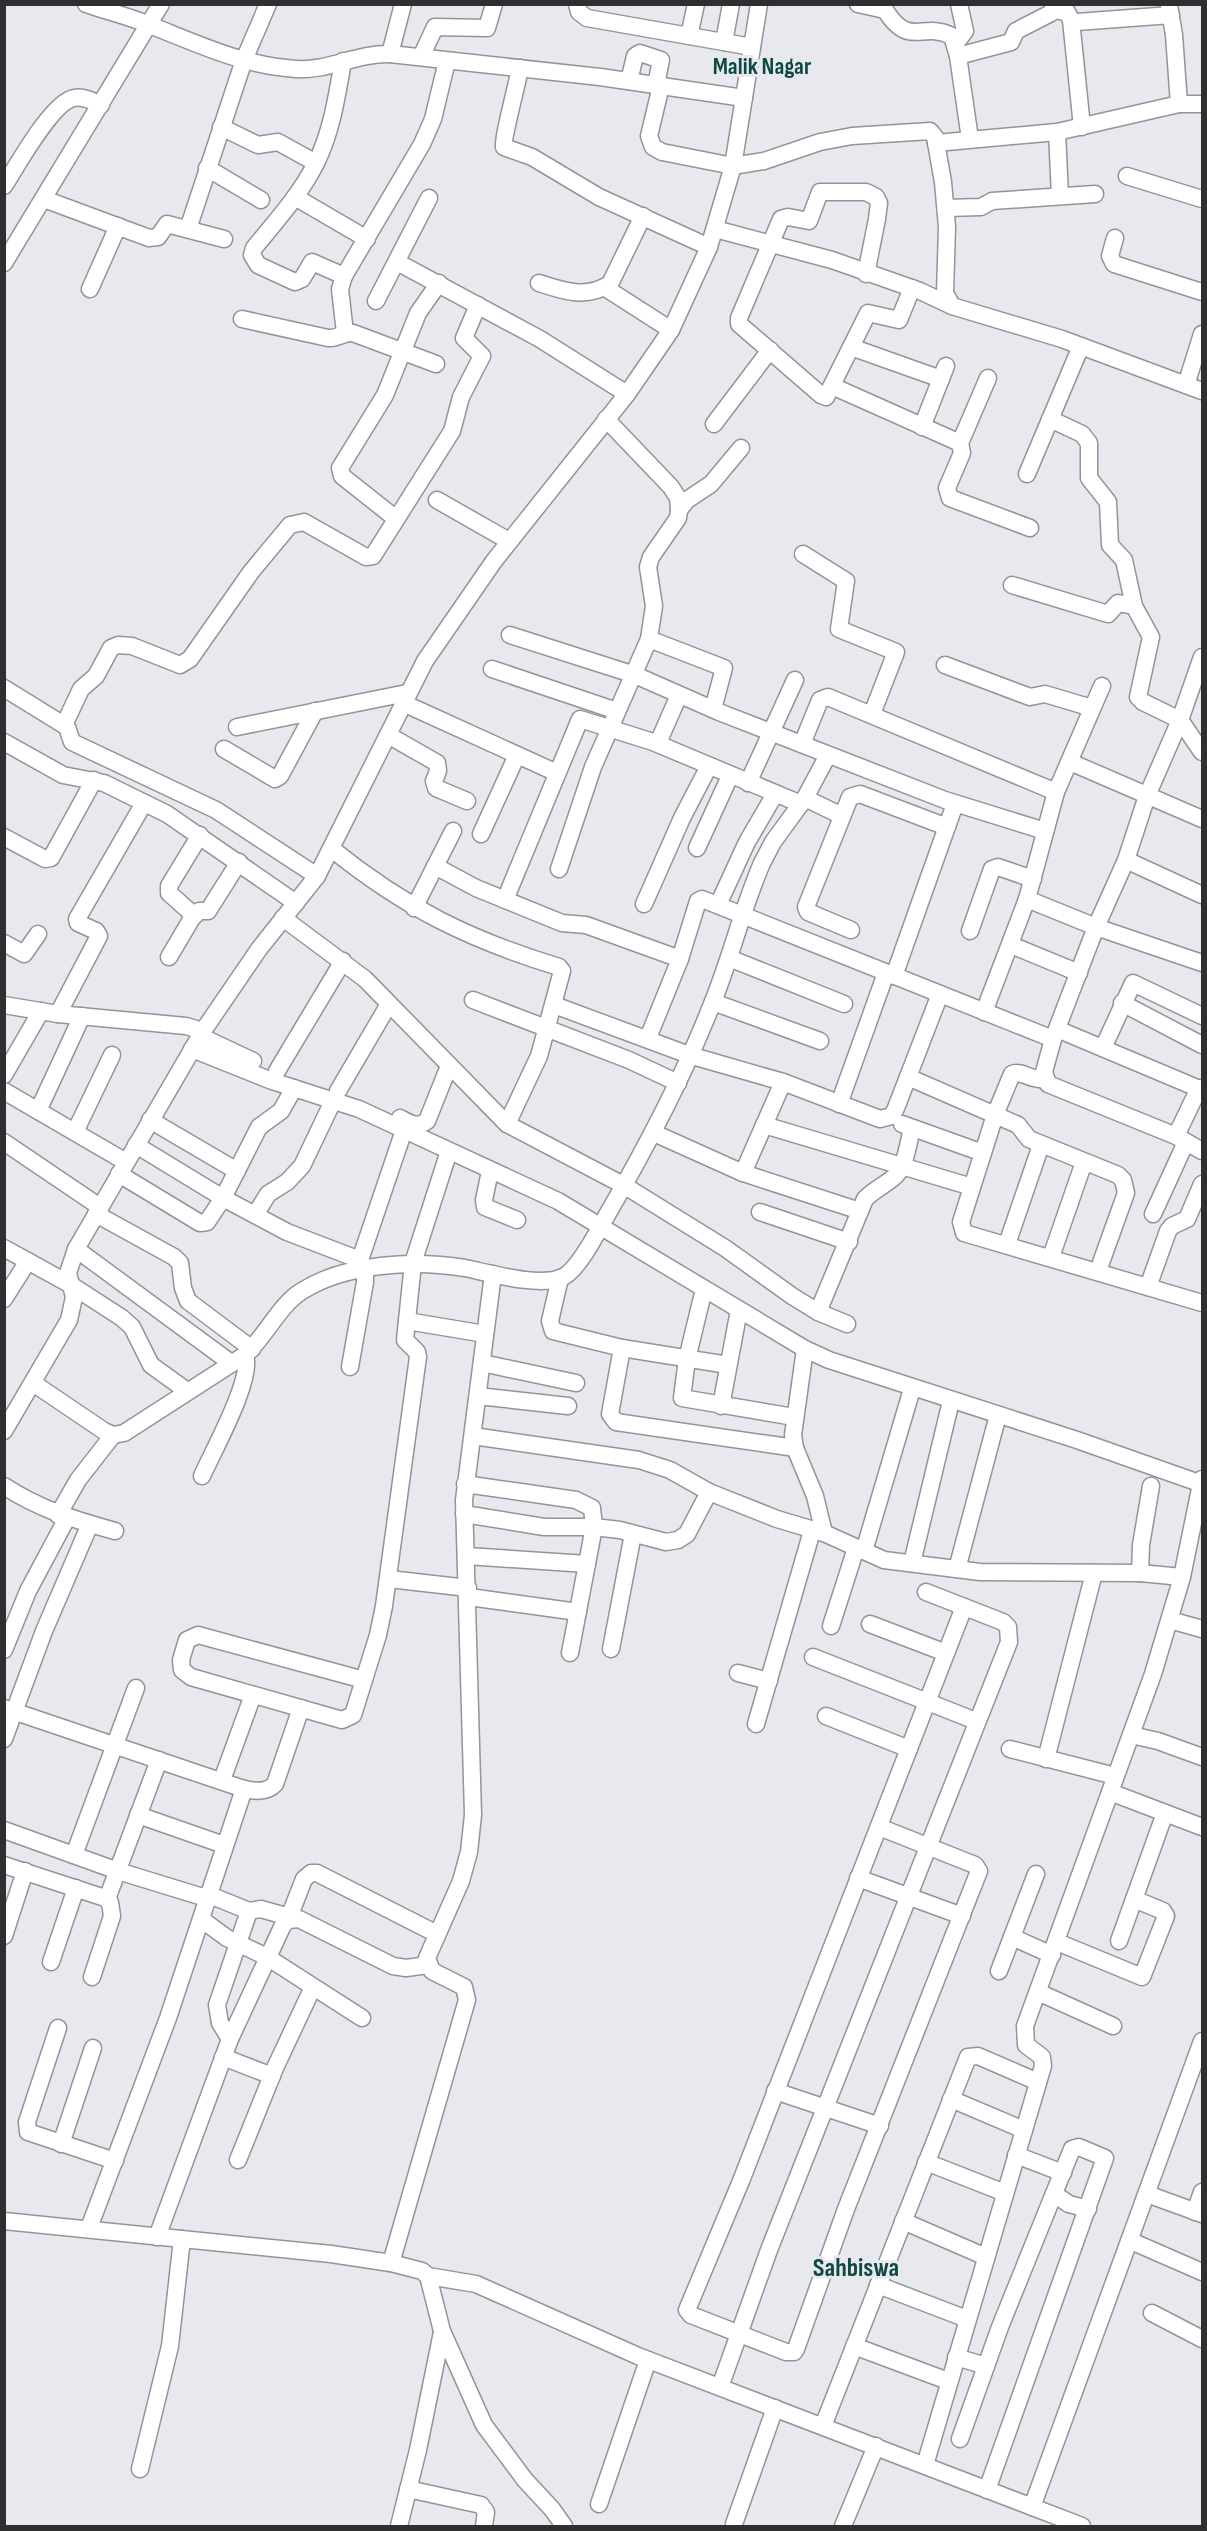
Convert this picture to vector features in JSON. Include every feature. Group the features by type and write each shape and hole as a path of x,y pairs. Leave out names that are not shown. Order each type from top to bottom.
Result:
{"street":[{"path":"86,4 184,40 244,60 275,67 313,69 373,53 390,54 629,81 744,98"},
{"path":"4,263 161,4"},
{"path":"188,229 244,60 268,4"},
{"path":"390,54 403,4"},
{"path":"421,57 435,27 487,28 494,4"},
{"path":"577,4 579,12 587,18 752,47"},
{"path":"607,21 611,4"},
{"path":"689,36 696,4"},
{"path":"724,42 731,4"},
{"path":"4,1431 74,1308 68,1273 76,1249 198,1040 283,918 316,876 332,849 405,698 458,610 509,541 627,394 671,330 709,247 733,166 759,4"},
{"path":"858,4 885,10 899,29 908,32 945,32 952,36 957,50 970,139"},
{"path":"957,50 965,31 959,4"},
{"path":"957,50 1011,42 1016,31 1055,7 1067,12 1071,20 1082,127"},
{"path":"1071,20 1077,22 1170,10 1179,104"},
{"path":"629,81 634,56 640,53 661,60 649,136 653,147 662,152 733,166 764,161 820,142 852,136 930,131 936,142 946,208 945,293 952,306"},
{"path":"344,61 333,112 316,163 295,197 254,248 253,260 296,282 302,279 312,262 344,276"},
{"path":"345,333 340,289 344,276 433,119 447,61"},
{"path":"520,68 510,118 503,139 504,147 532,157 599,197 709,247"},
{"path":"4,186 24,154 64,102 75,98 86,98 101,105"},
{"path":"936,142 1057,132 1179,104 1203,104"},
{"path":"221,127 258,145 278,142 316,163"},
{"path":"1057,132 1060,196"},
{"path":"207,168 261,200"},
{"path":"1127,176 1203,199"},
{"path":"866,274 879,203 872,193 820,192 809,221 783,217 739,318 742,328 770,350 820,396 826,397 868,313 896,320 901,318 912,288"},
{"path":"946,208 981,207 992,201 1095,194"},
{"path":"295,197 367,238"},
{"path":"376,301 429,198"},
{"path":"44,199 149,238 158,237 165,225 224,239"},
{"path":"539,283 574,293 604,287 615,276 643,216"},
{"path":"90,289 118,226"},
{"path":"715,229 832,260 866,274 912,288 952,306 1082,346 1195,388 1203,334"},
{"path":"1115,238 1110,256 1114,264 1203,292"},
{"path":"397,262 540,339 627,394"},
{"path":"396,518 342,476 340,468 385,395 418,314 439,284"},
{"path":"604,287 671,330"},
{"path":"64,725 81,689 96,676 111,648 118,645 132,646 180,665 190,659 250,572 282,531 290,525 304,522 369,557 375,552 452,431 461,397 481,359 482,354 467,344 464,338 478,305"},
{"path":"242,319 328,338 339,338 345,333 353,333 436,364"},
{"path":"1027,474 1082,346"},
{"path":"851,347 944,372 922,427"},
{"path":"714,424 770,350"},
{"path":"988,378 960,443 962,453 947,488 950,498 1030,528"},
{"path":"832,387 960,443"},
{"path":"606,419 671,487 678,498 680,510"},
{"path":"1050,419 1082,434 1089,443 1089,478 1108,502 1108,539 1110,545 1124,560 1134,606 1151,637 1138,697 1180,720 1203,752"},
{"path":"559,869 584,792 649,639 654,606 648,567 651,557 678,518 687,500 711,484 741,448"},
{"path":"437,500 509,541"},
{"path":"803,554 846,581 839,629 896,652 872,714"},
{"path":"1012,585 1108,614 1118,603 1134,606"},
{"path":"510,635 635,675 713,709 955,804 1045,831"},
{"path":"649,639 724,668 713,709"},
{"path":"1044,1079 1055,1034 1096,927 1126,860 1147,796 1180,720 1203,657"},
{"path":"945,665 1030,698 1045,694 1092,708"},
{"path":"492,669 617,711"},
{"path":"748,783 795,680"},
{"path":"984,1012 1027,899 1056,792 1102,686"},
{"path":"4,688 69,728 72,742 216,810 316,876"},
{"path":"658,744 679,695"},
{"path":"802,744 823,697 841,700 1056,792"},
{"path":"237,726 315,711 405,698 557,773"},
{"path":"224,749 275,779 280,776 315,711"},
{"path":"505,900 580,719 658,744 775,794 803,801 842,816"},
{"path":"388,735 437,763 438,771 434,781 436,788 467,801"},
{"path":"4,742 63,775 94,780 167,814 296,903"},
{"path":"481,834 517,755"},
{"path":"4,1650 78,1480 113,1435 135,1428 242,1355 299,1292 362,1265 413,1263 542,1281 560,1278 573,1269 625,1186 654,1133 713,1002 762,863 773,842 803,801 828,755"},
{"path":"1070,762 1203,819"},
{"path":"644,904 709,766"},
{"path":"697,848 730,776"},
{"path":"4,837 45,859 51,858 94,780"},
{"path":"718,905 747,842 775,794"},
{"path":"851,930 808,912 806,903 850,797 860,794 947,827"},
{"path":"58,1014 99,936 96,931 78,923 77,919 144,803"},
{"path":"839,1104 955,804"},
{"path":"414,908 453,831"},
{"path":"192,918 189,911 171,896 168,890 200,835"},
{"path":"332,849 414,908 494,946 559,967 562,976 548,1030 539,1056 507,1124"},
{"path":"1126,860 1203,895"},
{"path":"169,957 192,918 199,910 208,911 239,862"},
{"path":"435,866 459,880 562,923 586,925 680,959"},
{"path":"970,931 992,869 998,867 1033,879"},
{"path":"648,1038 680,959 698,901 704,899 984,1012 1103,1048 1201,1089 1153,1214"},
{"path":"1027,899 1096,927 1203,963"},
{"path":"805,940 815,915"},
{"path":"283,918 343,962 389,1004 507,1124 625,1186 725,1248 818,1312 847,1324"},
{"path":"4,944 24,954 38,934"},
{"path":"1011,945 1079,973"},
{"path":"729,958 844,1004"},
{"path":"278,1071 343,962"},
{"path":"1103,1048 1130,984 1136,983 1203,1016"},
{"path":"887,1119 896,1108 940,994"},
{"path":"473,1000 629,1060 678,1083"},
{"path":"713,1002 820,1041"},
{"path":"1122,1002 1203,1045"},
{"path":"255,1215 268,1194 287,1182 302,1166 336,1096 389,1004"},
{"path":"4,1005 58,1014 186,1026 198,1040 294,1088 336,1096 490,1171 558,1201 605,1218 704,1289 805,1350 912,1389 1202,1481 1182,1576 1170,1620 1024,2034 1026,2045 1042,2057 1044,2062 925,2465"},
{"path":"554,1005 689,1054 783,1082 880,1119 887,1119 983,1153"},
{"path":"4,1075 41,1011"},
{"path":"38,1111 82,1016"},
{"path":"198,1040 412,1125 420,1125 427,1121 449,1066"},
{"path":"75,1132 112,1054"},
{"path":"1201,1300 1148,1287 964,1233 961,1222 995,1115 1012,1074 1017,1072 1033,1079 1044,1079 1057,1088 1181,1139 1203,1151"},
{"path":"908,1077 1018,1125 1029,1139 1118,1176 1126,1186 1098,1271"},
{"path":"743,1173 783,1082"},
{"path":"4,1091 75,1132 201,1222 209,1220 223,1198 259,1127 281,1111 294,1088"},
{"path":"150,1120 237,1171"},
{"path":"764,1125 972,1187"},
{"path":"818,1312 860,1211 873,1190 896,1176 912,1128"},
{"path":"350,1367 362,1265 404,1130"},
{"path":"654,1133 743,1173 860,1211"},
{"path":"4,1142 98,1211 174,1257 180,1263 183,1288 188,1301 242,1355 247,1365 243,1383 202,1476"},
{"path":"1007,1244 1041,1144"},
{"path":"136,1145 223,1198 287,1232 362,1265"},
{"path":"364,1680 198,1635 189,1637 181,1660 185,1673 253,1695 342,1720 349,1719 353,1715 364,1680 378,1635 389,1579 418,1358 417,1352 405,1340 413,1263 449,1151"},
{"path":"1051,1257 1084,1162"},
{"path":"490,1171 483,1200 485,1207 517,1220"},
{"path":"1148,1287 1168,1231 1172,1226 1187,1219 1203,1184"},
{"path":"760,1212 849,1242"},
{"path":"4,1248 71,1285 132,1327 151,1365 187,1391"},
{"path":"76,1249 242,1355"},
{"path":"4,1299 28,1261"},
{"path":"391,2263 467,2000 464,1987 432,1971 428,1965 429,1950 461,1881 469,1852 473,1815 465,1484 494,1274"},
{"path":"560,1278 550,1321 553,1331 622,1348 728,1365"},
{"path":"704,1289 687,1359 682,1398 794,1417"},
{"path":"721,1406 739,1310"},
{"path":"407,1321 485,1334"},
{"path":"622,1348 610,1414 616,1422 795,1448"},
{"path":"756,1724 818,1532 815,1496 795,1448 794,1417 805,1350"},
{"path":"482,1363 576,1383"},
{"path":"33,1383 113,1435"},
{"path":"831,1626 860,1550 912,1389"},
{"path":"478,1396 568,1406"},
{"path":"912,1563 951,1401"},
{"path":"957,1569 998,1416"},
{"path":"473,1436 639,1460 680,1474 709,1492 818,1532 884,1560 1023,1574 1140,1573 1182,1576"},
{"path":"465,1484 576,1500 592,1508 594,1527 570,1653"},
{"path":"4,1486 63,1516 115,1531"},
{"path":"1140,1573 1141,1545 1151,1486"},
{"path":"464,1514 544,1527 594,1527 666,1542 678,1540 687,1534 709,1492"},
{"path":"4,1739 10,1710 90,1524"},
{"path":"611,1649 633,1534"},
{"path":"466,1556 587,1564"},
{"path":"1046,1758 1094,1573"},
{"path":"389,1579 578,1612"},
{"path":"720,2387 824,2108 1010,1635 1008,1627 1003,1622 926,1592"},
{"path":"879,1827 979,1867 796,2349 794,2352 786,2352 691,2315 687,2310 964,1607"},
{"path":"1170,1620 1203,1629"},
{"path":"870,1624 946,1653"},
{"path":"813,1658 976,1721"},
{"path":"738,1673 769,1682"},
{"path":"74,1855 136,1688"},
{"path":"222,1780 253,1695"},
{"path":"10,1710 244,1789 265,1790 275,1784 301,1708"},
{"path":"826,1716 909,1749"},
{"path":"1131,1735 1158,1741 1203,1757"},
{"path":"1010,1749 1046,1758 1113,1784 1166,1813 1203,1827"},
{"path":"107,1899 159,1760"},
{"path":"89,2228 201,1919 244,1789"},
{"path":"1119,1941 1166,1813"},
{"path":"138,1815 224,1845"},
{"path":"4,1830 117,1871 207,1896 249,1911 261,1909 288,1919 299,1919 393,1966 406,1968 428,1965"},
{"path":"4,1865 107,1899 112,1908 112,1916 92,1977"},
{"path":"4,1936 26,1872"},
{"path":"157,2238 230,2039 267,1957 288,1919 304,1879 311,1873 317,1873 437,1934"},
{"path":"999,1971 1036,1874"},
{"path":"858,1878 962,1916"},
{"path":"51,1962 76,1888"},
{"path":"1012,1937 1055,1948 1142,1977 1166,1916 1163,1911 1134,1899"},
{"path":"230,2039 220,2023 217,2005 249,1911"},
{"path":"201,1919 239,1945 267,1957 362,2018"},
{"path":"238,2160 272,2076 313,1987"},
{"path":"1038,1992 1113,2026"},
{"path":"58,2028 27,2127 31,2135 115,2161"},
{"path":"1032,2507 1203,2041"},
{"path":"61,2144 93,2048"},
{"path":"823,2426 970,2055 978,2056 1038,2082"},
{"path":"223,2057 272,2076"},
{"path":"775,2091 880,2126"},
{"path":"951,2099 1024,2130"},
{"path":"960,2439 986,2366 1074,2147 1105,2158 987,2490"},
{"path":"1016,2155 1063,2173"},
{"path":"926,2162 1005,2193"},
{"path":"1147,2194 1199,2213 1203,2192"},
{"path":"1054,2194 1073,2206 1088,2209"},
{"path":"4,2221 89,2228 157,2238 296,2249 391,2263 422,2271 428,2276 476,2284 648,2360 1082,2526"},
{"path":"903,2221 986,2257"},
{"path":"140,2469 170,2346 182,2240"},
{"path":"1131,2241 1202,2272"},
{"path":"428,2276 442,2331 489,2432 564,2526"},
{"path":"878,2286 967,2319"},
{"path":"1152,2313 1203,2339"},
{"path":"399,2526 442,2331"},
{"path":"854,2346 948,2381"},
{"path":"956,2357 986,2366"},
{"path":"599,2504 648,2360"},
{"path":"734,2524 775,2408"},
{"path":"843,2526 876,2446"},
{"path":"408,2489 481,2505 486,2512 483,2526"}],"district":[{"name":"Malik Nagar","path":"762,66"},
{"name":"Sahbiswa","path":"856,2268"}]}
